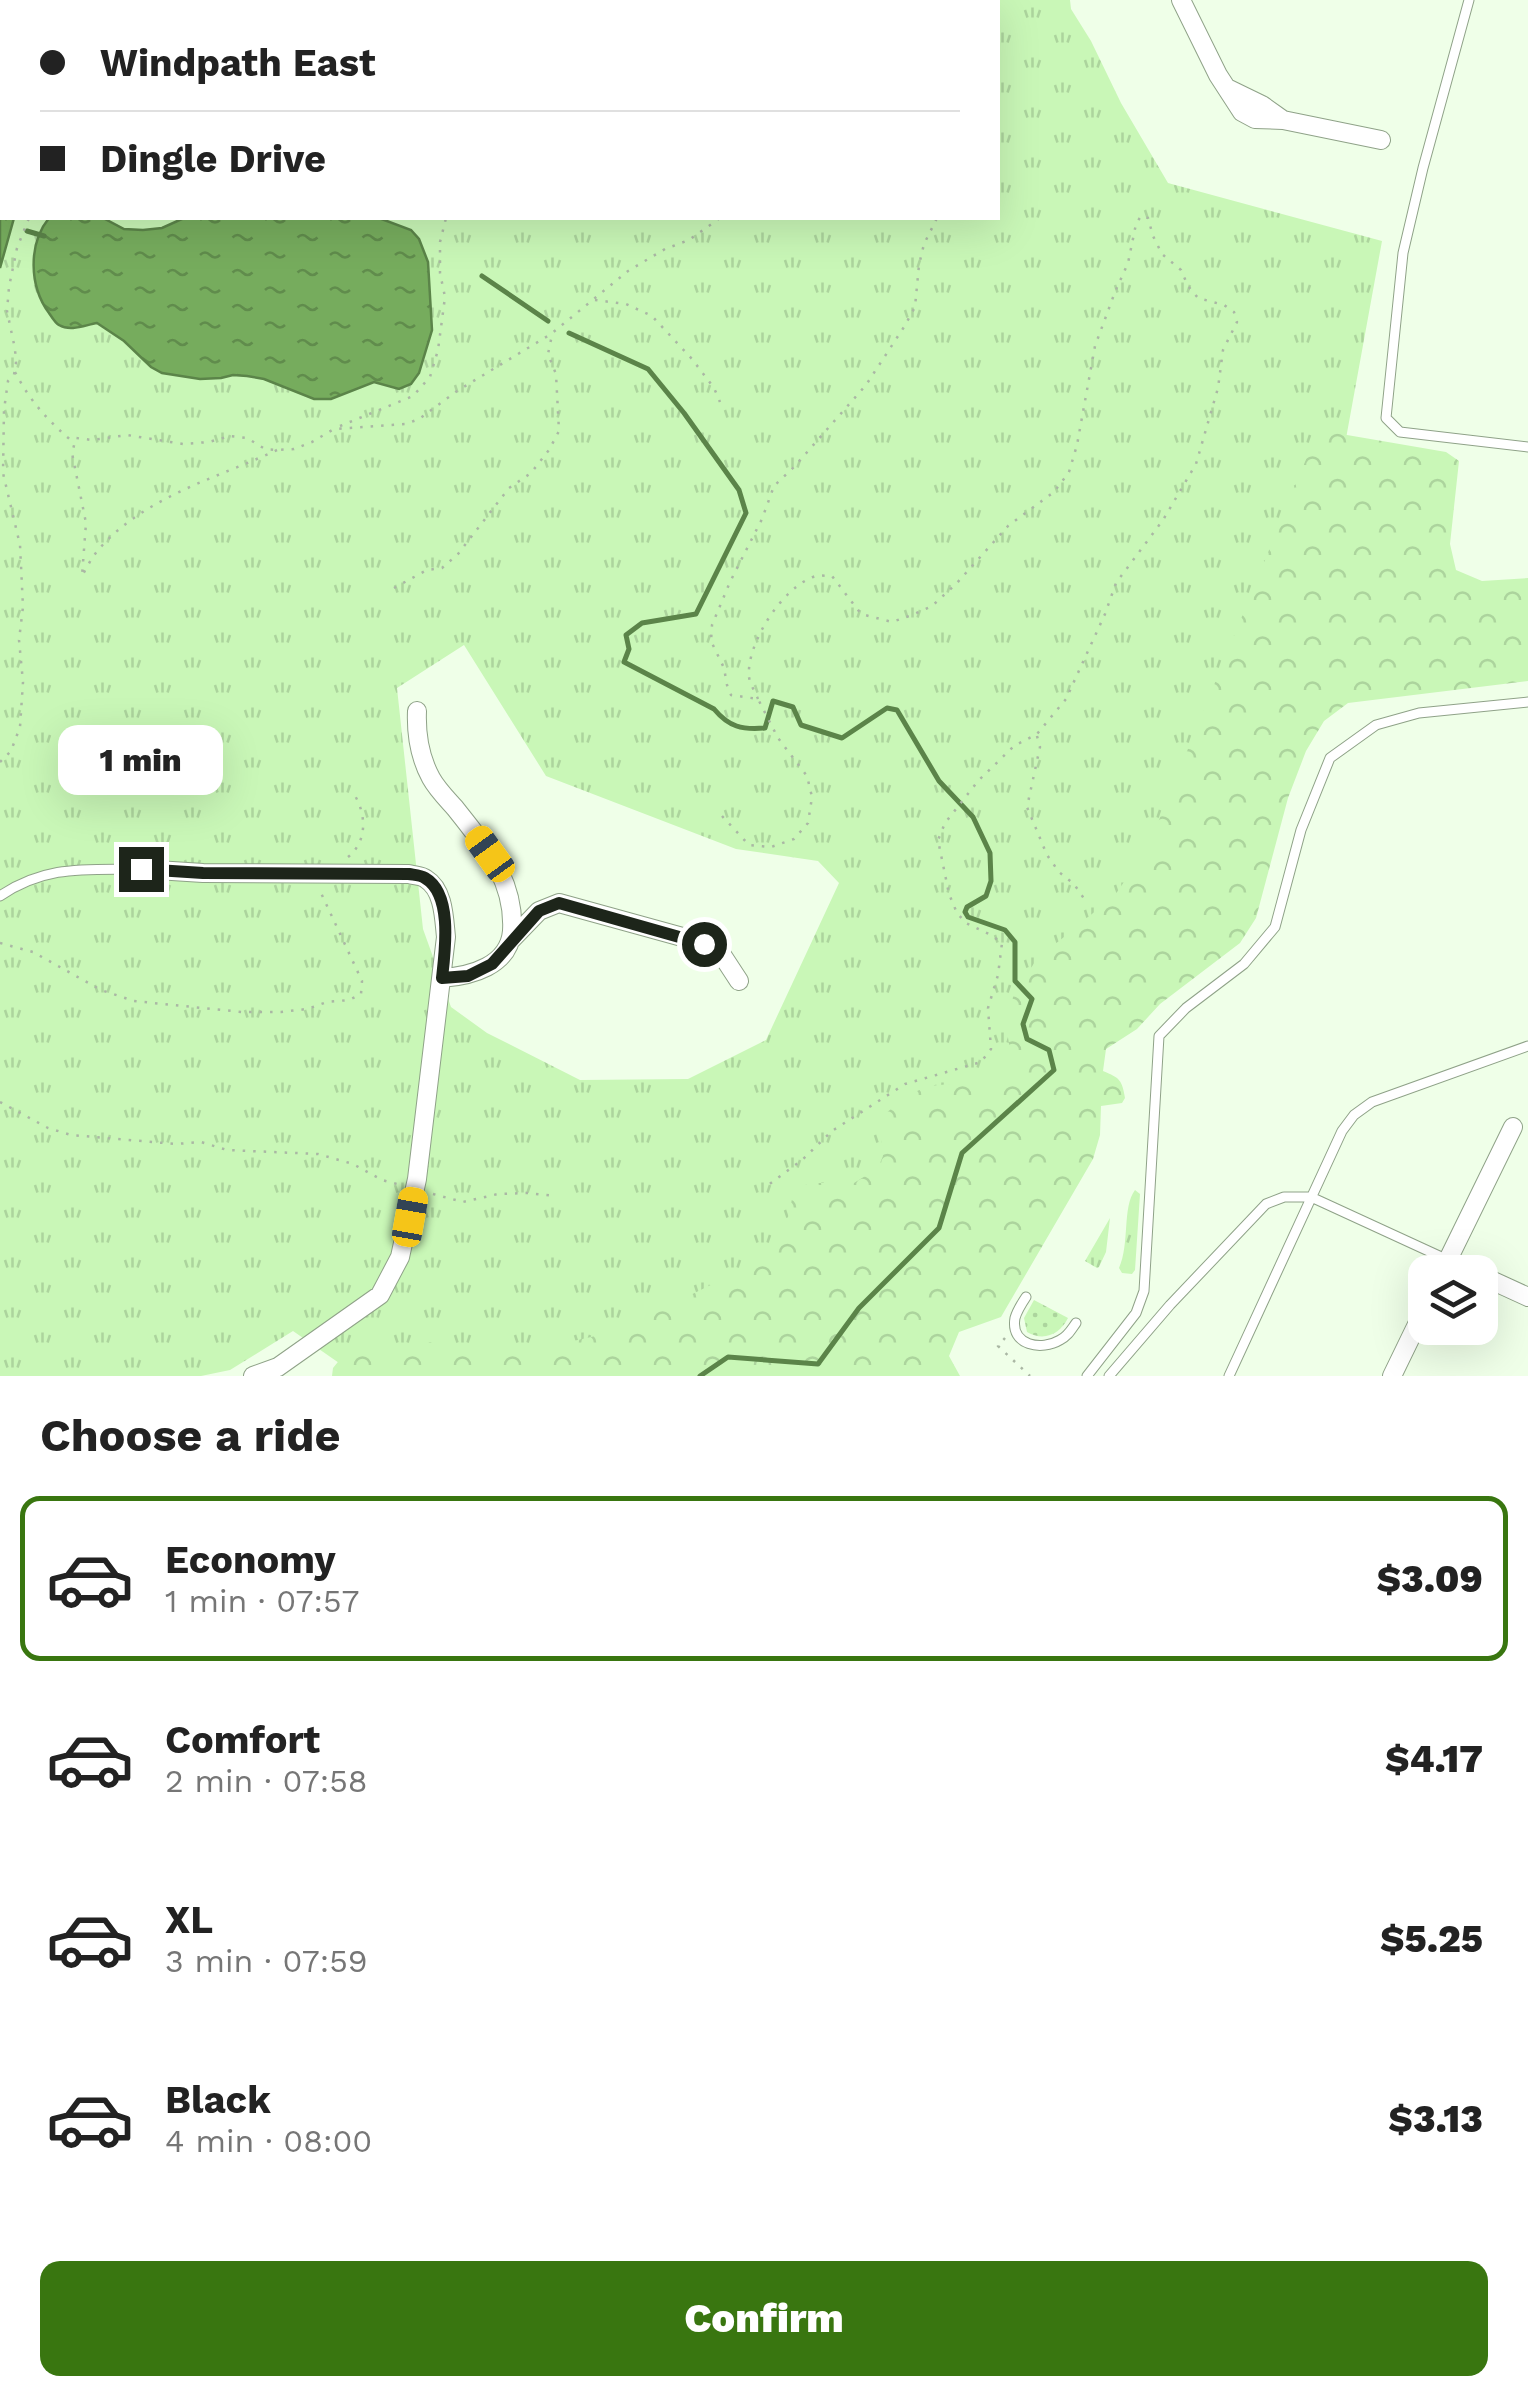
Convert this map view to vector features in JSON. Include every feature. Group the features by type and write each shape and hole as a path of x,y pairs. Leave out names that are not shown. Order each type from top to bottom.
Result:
{"street":[{"path":"1183,3 1236,105 1248,116 1380,140"},
{"path":"417,710 418,749 432,781 479,840 506,884 513,910 511,940"},
{"path":"141,869 409,874 426,878 439,895 444,914 442,978 416,1189 400,1257 380,1295 278,1367 253,1376"},
{"path":"442,978 468,976 492,964 539,911 559,903 704,944 722,955 740,980"},
{"path":"1450,1255 1513,1128"},
{"path":"1498,1283 1528,1297"},
{"path":"1392,1376 1408,1343"}],"lane":[{"path":"1469,0 1403,253 1386,418 1400,432 1528,448"},
{"path":"1088,1376 1136,1313 1144,1290 1159,1036 1186,1008 1244,964 1276,927 1301,830 1330,758 1376,725 1412,715 1528,702"},
{"path":"0,896 45,874 92,867 141,869"},
{"path":"1229,1376 1342,1131 1363,1107 1528,1046"},
{"path":"1108,1376 1266,1204 1284,1197 1311,1197 1424,1255"},
{"path":"1026,1297 1015,1325 1025,1342 1043,1346 1055,1343 1076,1322"},
{"path":"1106,1354 1108,1376"}],"path":[{"path":"722,816 749,845 772,848 794,840 808,822 812,797 807,776 772,727 749,678 753,648 762,626 802,584 818,575 832,576 861,614 892,622 902,619 932,606 1008,526 1054,492 1069,472 1095,346 1128,263 1136,224 1141,216 1148,218 1162,254 1182,270 1198,298 1224,305 1234,312 1237,322 1224,350 1218,388 1196,464 1163,520 1116,583 1066,699 1037,734 1014,746 978,780 947,820 938,840 949,894 957,912 966,923 1002,944 988,1008 991,1049 981,1062 905,1084 832,1131 767,1186"},
{"path":"27,220 6,311 16,348 15,370 38,411 74,444"},
{"path":"277,450 167,499 127,522 98,550 82,576 86,523 72,453 76,438 149,436 183,444 230,436 247,438 264,449 294,448 413,396 430,377 442,327 445,297 440,242 446,220"},
{"path":"334,429 419,420 456,391 553,333 628,271 717,220"},
{"path":"759,701 732,695 711,641 712,625 774,486 866,385 904,327 915,307 919,265 935,220"},
{"path":"594,300 626,304 652,316 692,359 720,402"},
{"path":"394,588 427,570 442,568 458,554 509,488 531,472 550,450 559,431 556,374 548,354 553,333"},
{"path":"0,762 11,752 20,726 23,682 18,640 23,607 20,545 3,474 6,393 15,370"},
{"path":"1037,734 1040,746 1027,807 1047,855 1087,903"},
{"path":"0,942 33,952 101,990 134,1002 282,1012 349,1000 361,994 362,980 318,886 325,868 342,862 358,849 362,805 352,792"},
{"path":"0,1102 48,1128 71,1135 318,1154 353,1164 382,1180 462,1202 513,1194 554,1196"},
{"path":"1006,1337 998,1346 1030,1376"}],"green space":[{"path":"1000,0 1070,0 1071,9 1121,103 1168,183 1382,241 1343,455 1134,994 635,1359 352,1372 293,1331 230,1370 201,1376 0,1376 0,220 1000,220","holes":["464,645 546,776 736,849 818,861 839,883 766,1040 688,1079 580,1080 487,1033 451,1007 423,929 397,688"]},
{"path":"1318,430 1446,452 1459,461 1450,544 1456,570 1482,581 1528,578 1528,681 1348,703 1324,721 1306,751 1288,798 1256,918 1240,943 1160,1004 1137,1029 1106,1049 1103,1071 1119,1080 1125,1098 1122,1103 1101,1106 1100,1135 1093,1159 1001,1317 959,1332 949,1356 960,1376 332,1376 333,1368 350,1347 433,1342 462,1345 497,1358 618,1331 767,1257 785,1231 794,1190 810,1183 854,1183 878,1168 883,1156 879,1124 886,1113 910,1094 929,1086 994,1080 1005,1074 1012,1063 1007,1031 1013,997 1036,960 1115,895 1148,847"},
{"path":"1135,1190 1140,1194 1132,1274 1122,1273 1119,1268"},
{"path":"1110,1218 1106,1252 1097,1268 1085,1261"},
{"path":"1034,1300 1068,1318 1061,1328 1045,1336 1027,1332 1024,1318"}],"water":[{"path":"0,220 13,220 0,268"},
{"path":"48,220 107,220 124,229 143,230 162,228 180,220 384,220 411,230 428,262 432,330 419,373 411,384 399,389 374,382 331,399 314,399 247,376 200,379 162,373 97,323 68,328 54,320 42,302 35,278 34,252"}],"waterway":[{"path":"27,231 44,236"},
{"path":"482,276 548,321"},
{"path":"569,333 648,369 739,490 746,513 696,614 642,623 626,635 629,649 624,662 743,728 765,728 773,701 793,707 801,725 842,738 887,708 897,710 939,781 973,817 990,853 991,881 986,896 965,912 968,917 1005,930 1015,942 1015,981 1032,999 1023,1024 1027,1039 1049,1050 1054,1070 962,1153 939,1228 859,1308 818,1364 728,1357 700,1376"}],"route":[{"path":"141,869 409,874 426,878 439,895 444,914 442,978 468,976 492,964 539,911 559,903 704,944"}]}
